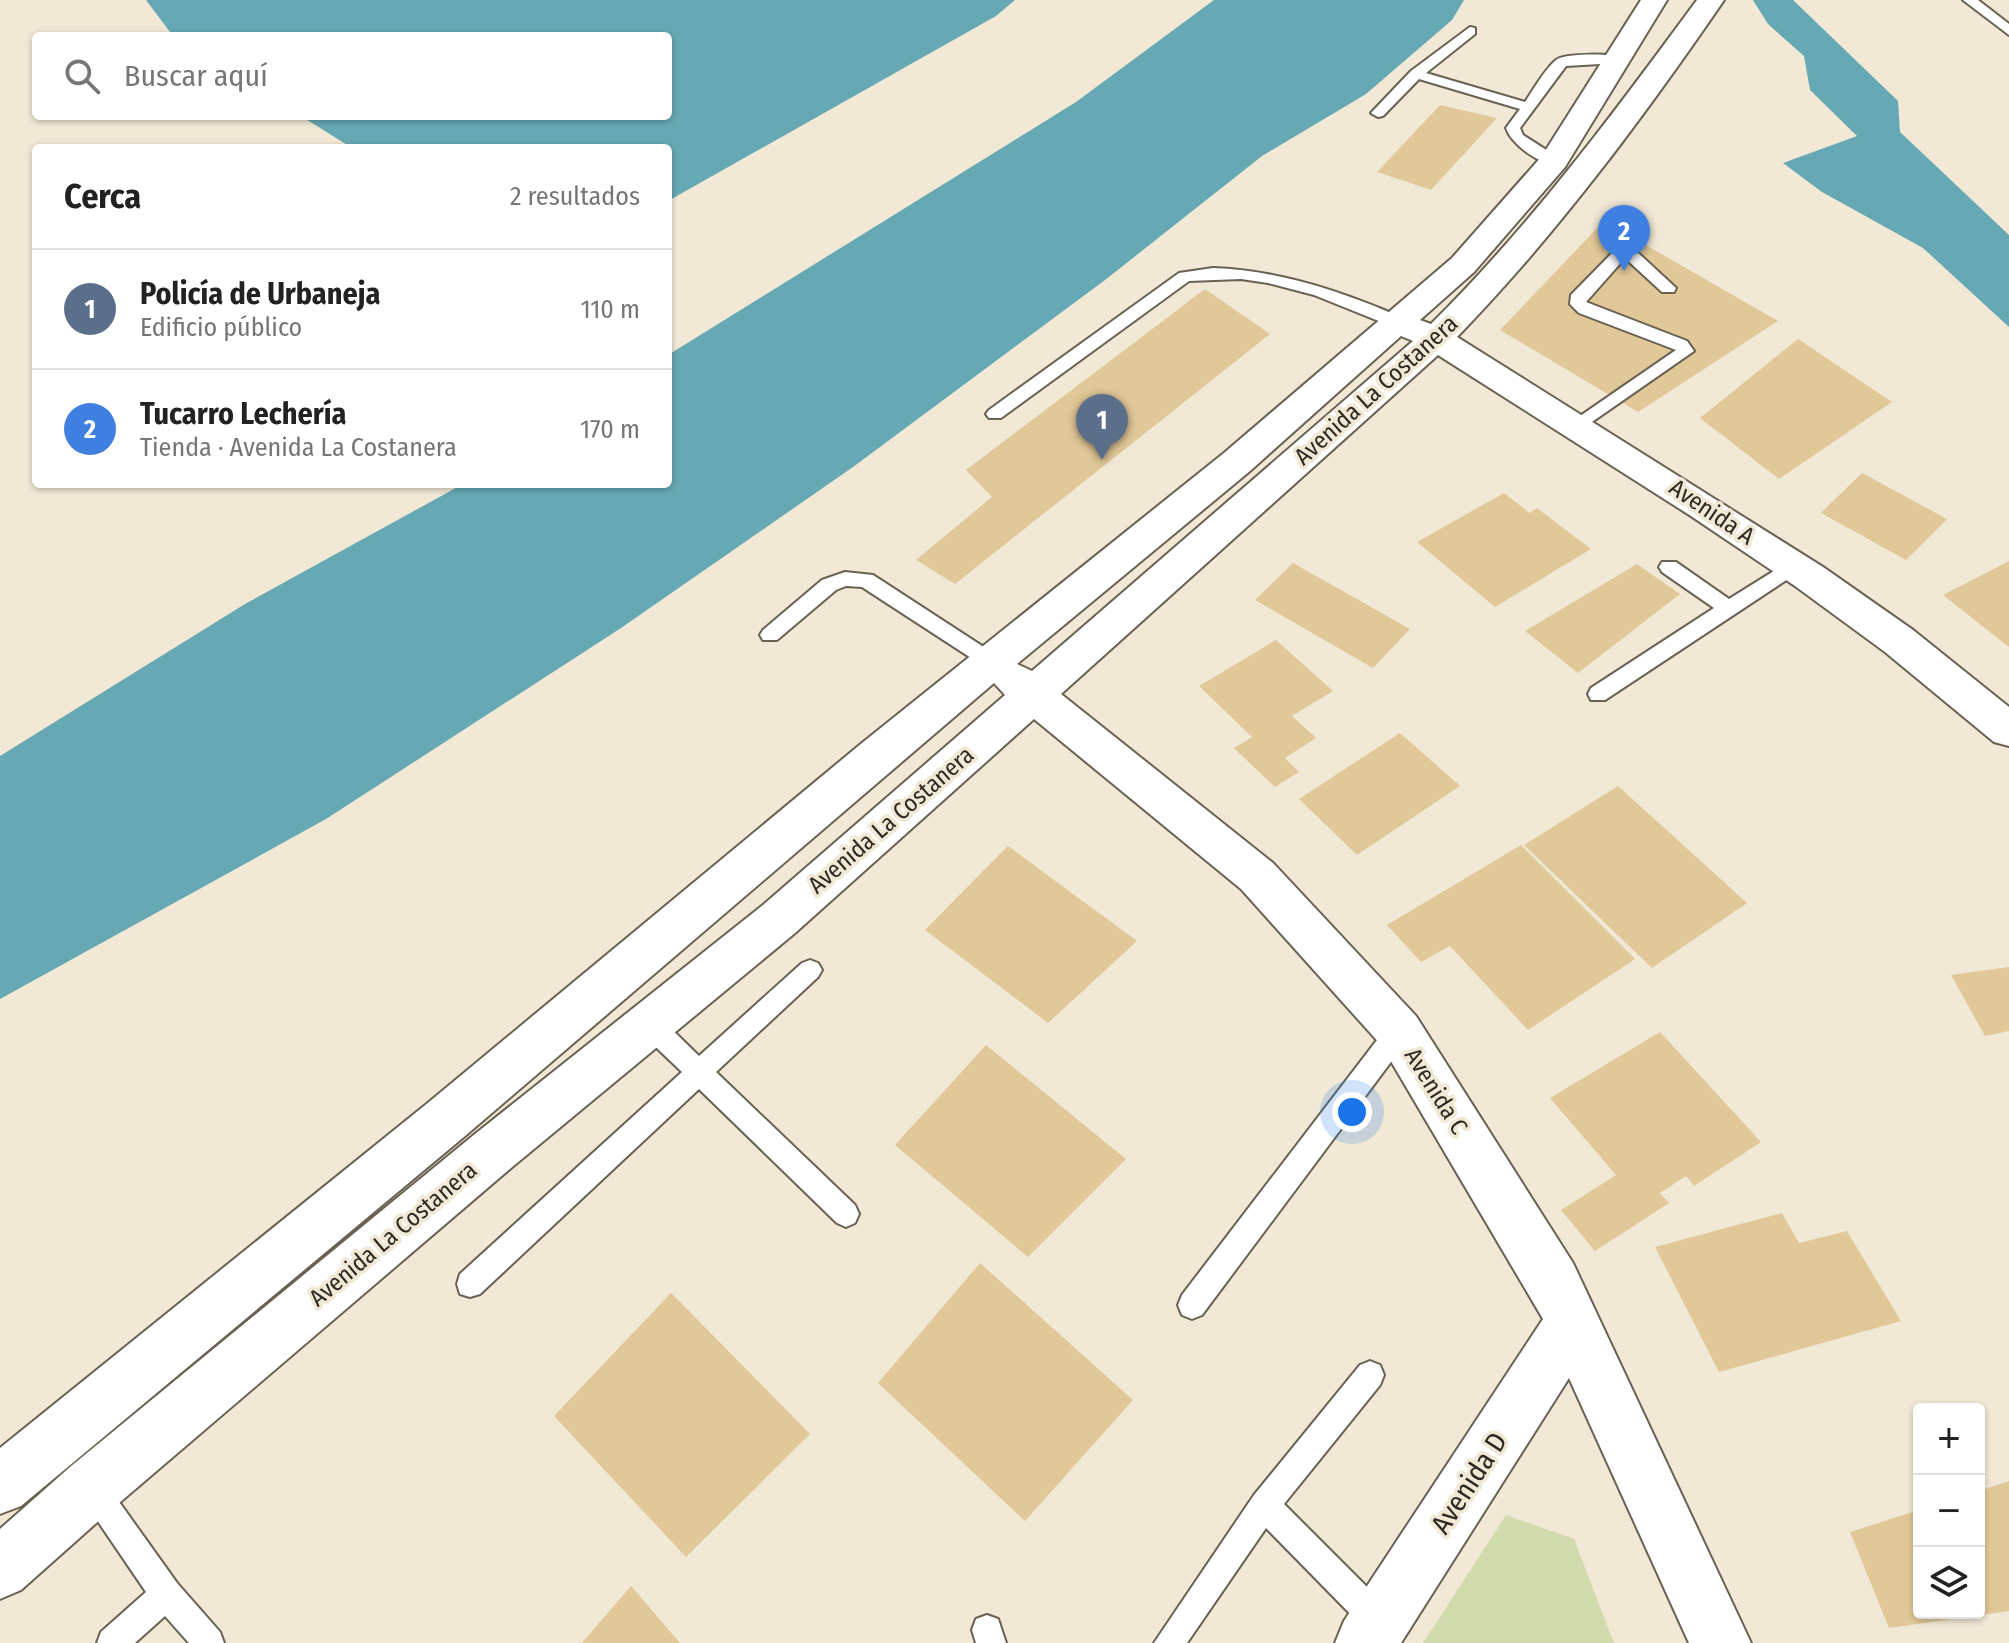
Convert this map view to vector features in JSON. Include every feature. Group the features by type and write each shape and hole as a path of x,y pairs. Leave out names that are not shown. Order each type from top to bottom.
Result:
{"street":[{"name":"Avenida La Costanera","path":"0,1485 447,1119 877,755 1237,462 1417,330 1500,274 1590,166 1711,2"},
{"name":"Avenida La Costanera","path":"0,1569 91,1488 779,919 1034,694 1417,330 1463,265 1554,161 1635,29"},
{"name":"Avenida A","path":"1417,330 1648,470 1793,566 1863,614 2009,730"},
{"name":"Avenida C","path":"992,662 1257,876 1399,1031 1554,1282 1720,1643"},
{"name":"Avenida D","path":"1373,1632 1573,1322"}],"lane":[{"path":"1970,0 2009,31"},
{"path":"1554,161 1516,137 1513,128 1564,61 1635,29"},
{"path":"1378,113 1416,74 1470,31"},
{"path":"1416,74 1528,107"},
{"path":"1576,427 1685,351 1681,345 1585,309 1577,299 1621,253 1630,254 1668,288"},
{"path":"995,414 1185,276 1214,272 1292,282 1417,330"},
{"path":"1598,694 1793,566"},
{"path":"1669,567 1728,608"},
{"path":"770,635 829,585 845,579 866,580 992,662"},
{"path":"470,1284 810,970"},
{"path":"649,1024 846,1214"},
{"path":"1192,1305 1399,1031"},
{"path":"1169,1643 1264,1505 1370,1375"},
{"path":"55,1438 166,1594 209,1643"},
{"path":"1264,1505 1373,1632"},
{"path":"112,1643 166,1594"}],"green space":[{"path":"1506,1515 1574,1539 1614,1643 1423,1643"}],"water":[{"path":"146,0 1015,0 996,16 672,199 672,144 346,144 307,120 672,120 672,32 170,32"},
{"path":"1214,0 1464,0 1452,20 1366,94 1262,156 1105,280 853,467 621,628 326,819 0,999 0,756 245,604 456,488 672,488 672,353 1076,102"},
{"path":"1753,0 1793,0 1898,101 1900,132 2009,235 2009,327 1923,248 1822,192 1783,163 1857,136 1810,90 1804,56 1768,24"}],"building":[{"path":"1440,105 1497,118 1431,190 1377,172"},
{"path":"1604,221 1778,321 1638,412 1500,330"},
{"path":"1205,289 1270,334 955,584 916,560 992,497 966,470"},
{"path":"1798,339 1892,402 1779,479 1700,418"},
{"path":"1862,473 1947,519 1906,560 1821,513"},
{"path":"1504,493 1530,513 1537,508 1591,549 1495,607 1417,542"},
{"path":"2009,561 2009,647 1943,595"},
{"path":"1293,563 1410,629 1373,668 1255,600"},
{"path":"1637,564 1680,594 1578,673 1525,631"},
{"path":"1276,640 1333,691 1292,716 1316,738 1285,758 1299,772 1275,787 1234,748 1252,737 1199,686"},
{"path":"1400,733 1460,786 1357,855 1299,799"},
{"path":"1618,786 1747,903 1652,968 1524,845"},
{"path":"1521,845 1635,959 1528,1030 1450,946 1421,962 1387,925"},
{"path":"1008,846 1137,941 1048,1023 925,930"},
{"path":"2009,967 2009,1031 1985,1036 1951,975"},
{"path":"1660,1032 1761,1142 1694,1186 1686,1176 1660,1193 1669,1203 1595,1251 1561,1210 1616,1175 1550,1098"},
{"path":"986,1045 1126,1159 1028,1257 895,1145"},
{"path":"1782,1213 1799,1243 1847,1231 1901,1321 1719,1372 1655,1247"},
{"path":"980,1263 1133,1400 1025,1521 878,1383"},
{"path":"671,1293 810,1434 686,1557 554,1416"},
{"path":"2009,1481 2009,1611 1985,1614 1985,1547 1985,1489"},
{"path":"1913,1512 1913,1619 1953,1619 1889,1628 1850,1532"},
{"path":"631,1586 680,1643 582,1643"}],"place":[{"name":"Tucarro Lechería","path":"1624,271"},
{"name":"Policía de Urbaneja","path":"1102,460"}]}
